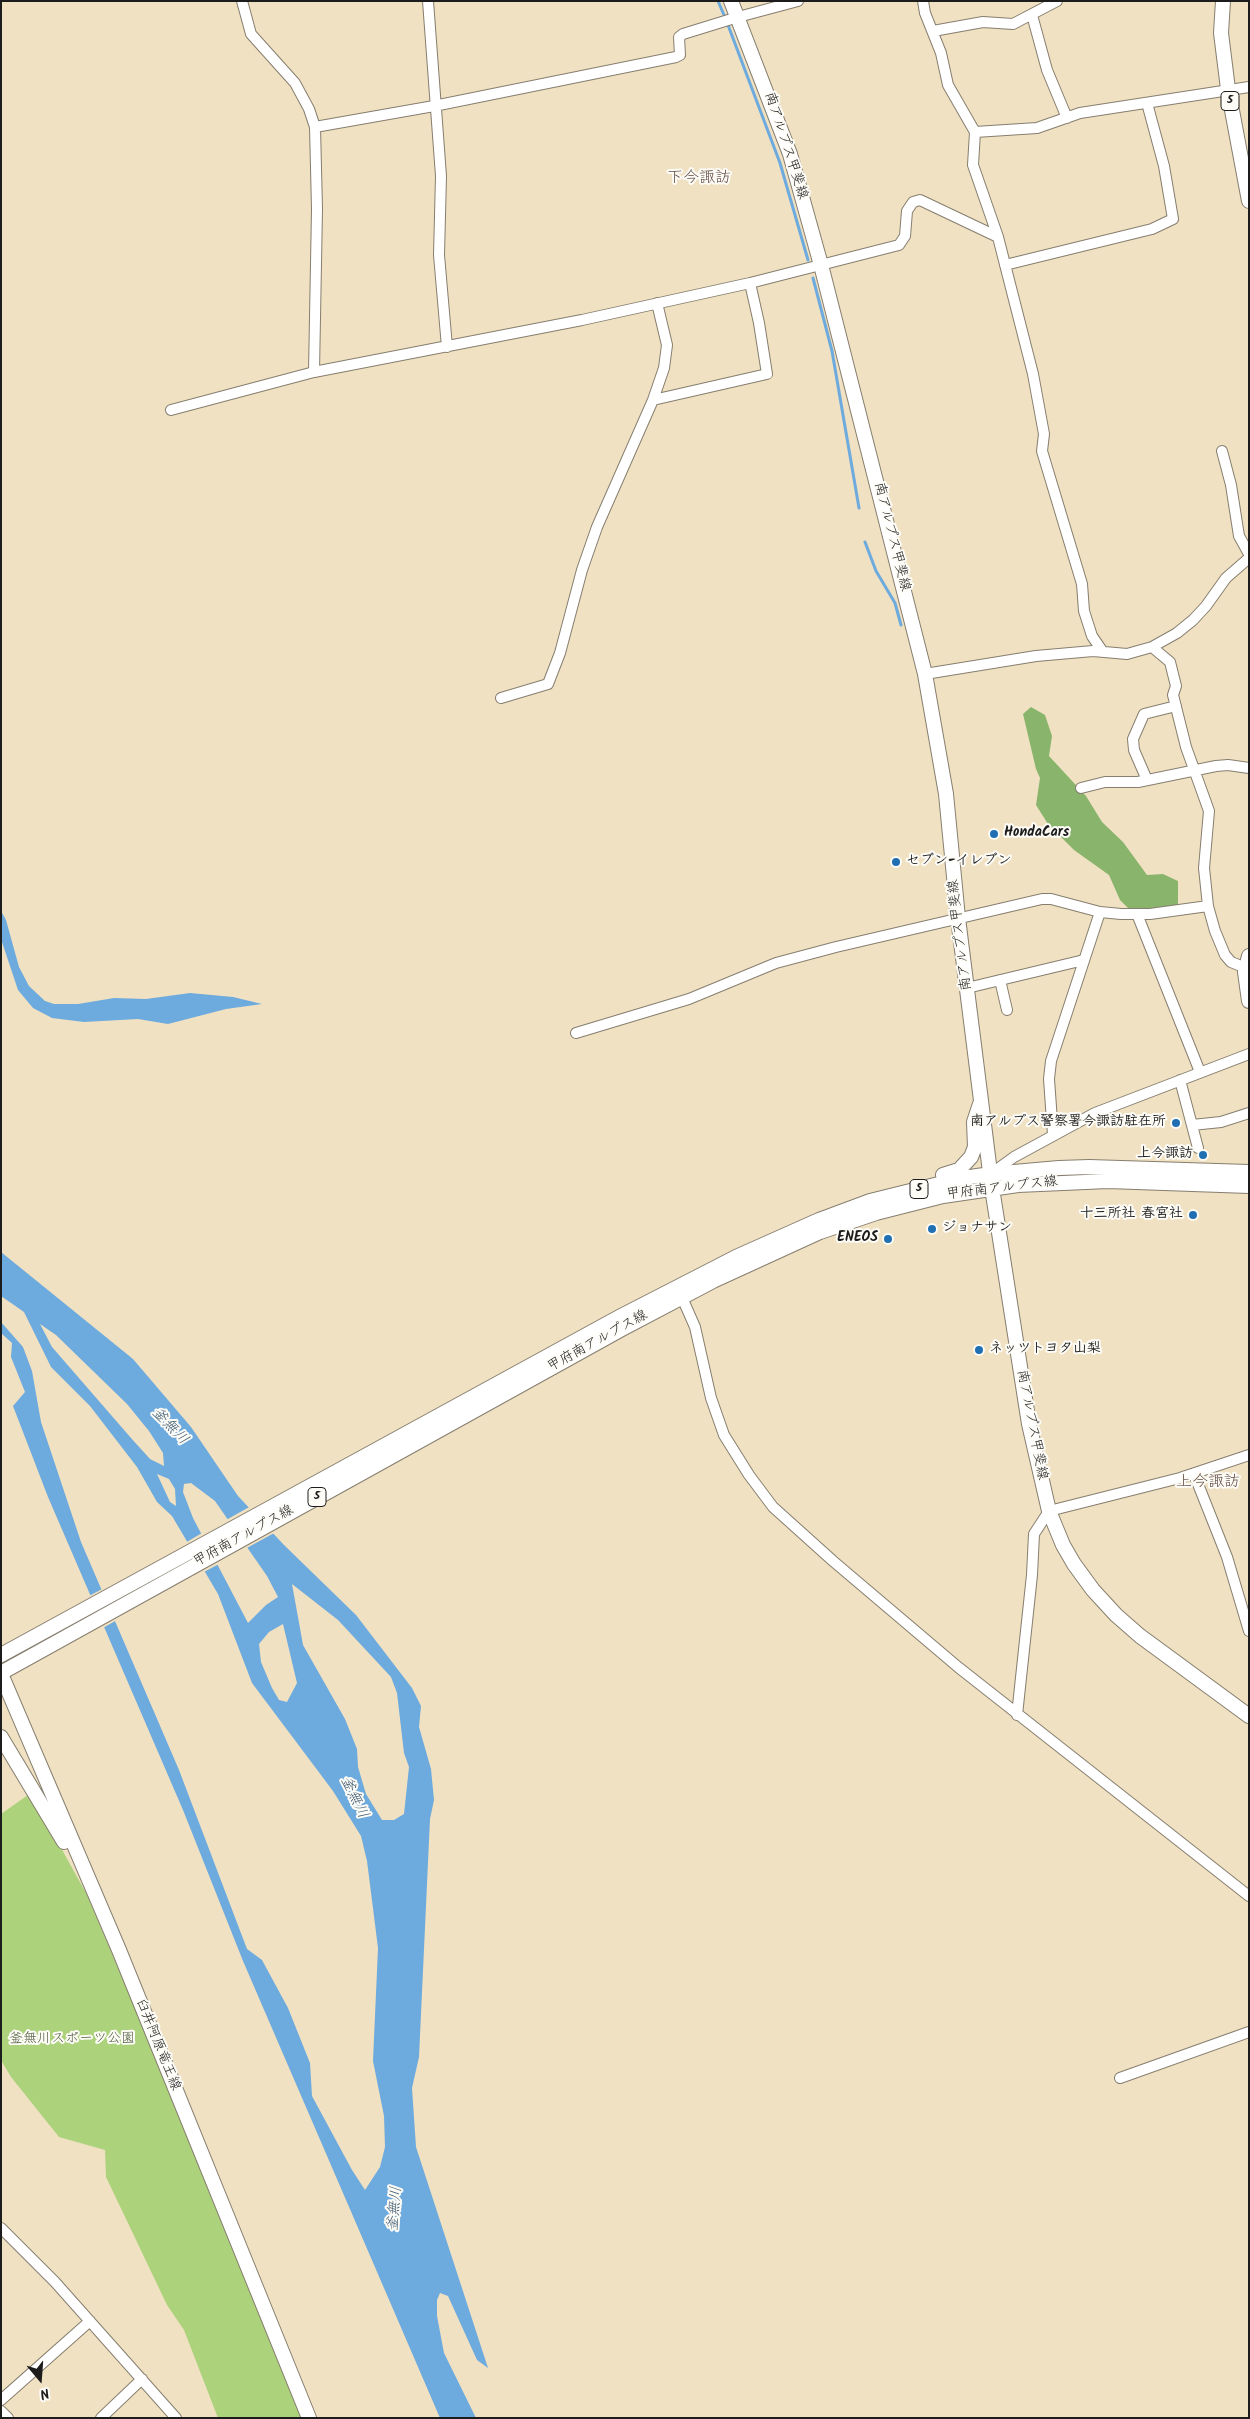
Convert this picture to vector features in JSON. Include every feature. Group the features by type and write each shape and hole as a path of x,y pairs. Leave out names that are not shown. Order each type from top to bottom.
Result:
{"main road":[{"name":"南アルプス甲斐線","path":"731,1 790,154 821,265 925,674 946,794 958,918 992,1181 1029,1424 1048,1511 1063,1545 1074,1564 1093,1590 1116,1615 1140,1636 1249,1716"},
{"name":"5","path":"1222,1 1221,16 1228,89 1249,201"},
{"path":"1247,962 1249,1001"},
{"path":"870,1202 900,1187 959,1170 965,1165 975,1147 974,1122 981,1101"},
{"name":"甲府南アルプス線","path":"679,1292 820,1232 992,1181 1059,1168 1089,1167 1249,1172"},
{"name":"甲府南アルプス線","path":"4,1654 793,1230 870,1202 963,1178 992,1181 1108,1181 1249,1186"},
{"name":"甲府南アルプス線","path":"5,1671 619,1324"},
{"name":"臼井阿原竜王線","path":"5,1671 83,1869 130,1977 308,2418"},
{"path":"1,1737 66,1846 83,1869"}],"street":[{"path":"242,1 251,34 295,83 309,108 315,127 317,209 314,372"},
{"path":"428,1 434,106 441,176 439,254 447,347"},
{"path":"315,127 434,106 676,57 680,55 679,37 684,34 798,1"},
{"path":"923,1 925,13 942,53 948,85 975,132 973,165 998,237 1033,374 1044,434 1042,450 1082,584 1084,611 1092,636 1103,652"},
{"path":"933,31 982,22 1013,24 1057,1"},
{"path":"1215,1 1221,16"},
{"path":"1032,15 1047,70 1067,118"},
{"path":"975,132 1037,128 1080,113 1249,86"},
{"path":"1005,265 1152,229 1172,219 1164,166 1147,103"},
{"path":"171,410 314,372 447,347 750,283 899,245 905,236 907,211 913,202 920,200 998,237"},
{"path":"653,400 767,374 759,323 750,283"},
{"path":"500,698 548,684 560,652 582,570 597,527 653,400 664,368 667,345 657,303"},
{"path":"925,674 1026,658 1103,652 1128,654 1152,647 1177,633 1193,620 1206,606 1226,578 1249,556 1239,536 1231,486 1222,451"},
{"path":"1152,647 1170,662 1176,686 1173,695 1186,747 1210,811 1204,868 1208,906 1215,932 1225,955 1231,962 1247,962"},
{"path":"1147,780 1134,750 1133,739 1144,714 1176,706"},
{"path":"1081,788 1105,782 1147,780 1228,765 1249,768"},
{"path":"576,1033 689,999 776,963 1042,899 1051,898 1100,912 1136,914 1208,906"},
{"path":"1053,1135 1049,1079 1051,1061 1100,912"},
{"path":"1136,914 1200,1072"},
{"path":"967,988 1084,960"},
{"path":"1000,980 1007,1010"},
{"path":"992,1181 1014,1157 1095,1113 1249,1054"},
{"path":"1180,1080 1198,1148"},
{"path":"1192,1125 1221,1122 1249,1113"},
{"path":"679,1292 695,1327 712,1398 724,1435 749,1476 773,1507 847,1574 1017,1715 1249,1896"},
{"path":"1017,1715 1032,1575 1034,1534 1048,1511 1194,1474 1249,1455"},
{"path":"1194,1474 1227,1557 1249,1631"},
{"path":"1120,2078 1249,2032"},
{"path":"1,2228 55,2282 176,2418"},
{"path":"1,2400 90,2321"},
{"path":"101,2418 142,2379"},
{"path":"1,2411 8,2418"}],"green space":[{"path":"1031,707 1045,715 1052,736 1049,756 1086,796 1102,822 1123,842 1147,875 1163,874 1178,881 1178,906 1145,910 1128,908 1120,900 1109,875 1074,850 1048,824 1036,805 1040,778 1036,769 1023,714"},
{"name":"釜無川スポーツ公園","path":"28,1795 50,1828 86,1893 183,2120 302,2418 218,2418 184,2330 167,2305 106,2177 105,2150 59,2137 11,2077 1,2060 1,1814"}],"water":[{"path":"1,911 6,920 19,967 29,986 45,1001 54,1004 78,1004 114,998 146,999 190,993 233,997 262,1004 226,1009 168,1024 138,1019 84,1022 52,1018 33,1008 18,990 1,939"},
{"name":"釜無川","path":"1,1252 133,1359 191,1427 238,1496 284,1545 356,1615 412,1688 421,1706 419,1727 431,1769 434,1800 430,1819 419,2057 412,2088 416,2147 488,2368 477,2360 448,2296 440,2293 437,2300 437,2316 444,2353 476,2418 440,2418 243,1961 183,1810 48,1497 13,1406 25,1392 11,1357 12,1343 1,1333 1,1322 23,1347 32,1371 41,1422 81,1542 179,1770 247,1949 262,1960 288,2008 310,2063 312,2096 352,2170 365,2190 380,2167 385,2147 384,2116 373,2061 378,1948 367,1861 361,1836 333,1791 252,1683 218,1594 172,1516 157,1502 137,1467 90,1406 51,1367 24,1312 1,1296","holes":["40,1324 56,1335 127,1404 149,1431 163,1453 164,1466 150,1459 52,1347","157,1474 169,1479 175,1489 176,1506 170,1502","191,1483 215,1501 267,1576 278,1597 266,1605 248,1623 193,1518 183,1492 184,1484","292,1584 338,1620 391,1677 397,1693 404,1753 409,1767 404,1814 394,1820 382,1820 366,1794 358,1767 357,1749 345,1719 303,1645","283,1624 297,1683 287,1702 279,1700 272,1688 261,1662 259,1644 269,1632"]}],"pier":[{"path":"251,1506 276,1532 245,1549 226,1520"},
{"path":"202,1533 219,1564 202,1573 185,1543"},
{"path":"104,1588 117,1620 101,1629 87,1597"}],"waterway":[{"path":"718,1 724,15"},
{"path":"728,25 780,163 808,260"},
{"path":"813,278 832,351 859,508"},
{"path":"865,542 876,571 895,603 901,625"}],"place":[{"name":"HondaCars","path":"994,834"},
{"name":"セブン-イレブン","path":"896,862"},
{"name":"南アルプス警察署今諏訪駐在所","path":"1176,1123"},
{"name":"上今諏訪","path":"1203,1155"},
{"name":"十三所社 春宮社","path":"1193,1215"},
{"name":"ジョナサン","path":"932,1229"},
{"name":"ENEOS","path":"888,1239"},
{"name":"ネッツトヨタ山梨","path":"979,1350"}],"district":[{"name":"下今諏訪","path":"699,179"},
{"name":"上今諏訪","path":"1208,1483"}]}
